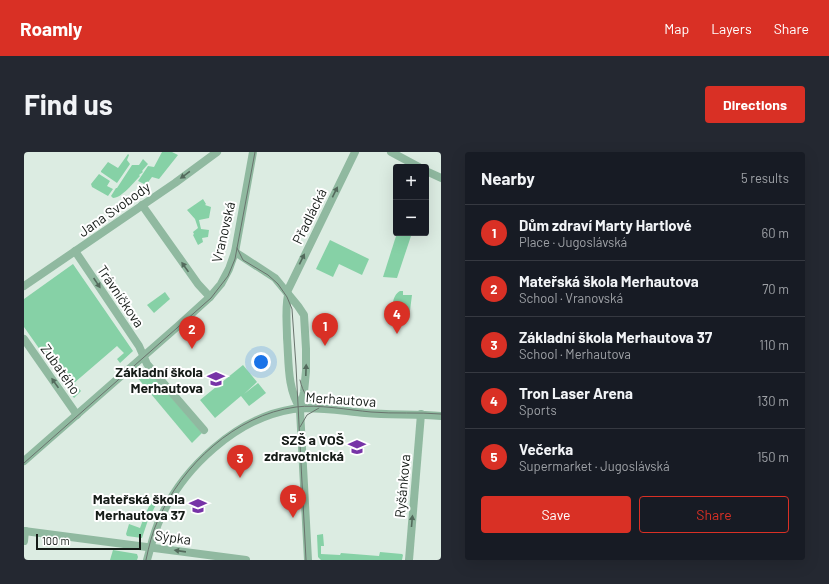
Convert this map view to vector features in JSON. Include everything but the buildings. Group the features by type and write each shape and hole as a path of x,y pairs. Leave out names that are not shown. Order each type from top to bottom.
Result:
{"street":[{"name":"Jana Svobody","path":"24,286 175,183 217,152"},
{"name":"Vranovská","path":"24,461 144,356 217,289 226,276 235,252 253,152"},
{"name":"Přadlácká","path":"287,294 355,152"},
{"path":"391,152 413,164"},
{"path":"429,172 441,178"},
{"path":"142,205 198,284 210,297"},
{"name":"Trávníčkova","path":"75,251 140,346 144,356"},
{"path":"235,252 270,274 279,282 304,315 306,371 304,392 300,408 308,560"},
{"path":"287,294 286,313 289,371 294,396 300,408"},
{"name":"Zubatého","path":"24,339 77,414"},
{"path":"144,356 149,366 204,430"},
{"name":"Merhautova","path":"148,560 160,520 174,493 193,469 212,450 230,435 250,424 282,412 300,408 379,414 421,414 441,416"},
{"name":"Ryšánkova","path":"409,560 421,414"},
{"path":"24,531 24,541"},
{"name":"Sýpka","path":"24,531 246,560"}],"green space":[{"path":"162,152 172,152 178,155 159,179 152,177 146,185 138,181 148,166 154,167"},
{"path":"128,154 127,160 130,164 117,183 101,172 108,162 118,168"},
{"path":"143,159 148,164 139,175 140,176 124,193 113,198 111,196 132,165 139,165"},
{"path":"99,174 110,181 107,186 113,189 108,196 92,187 91,184"},
{"path":"203,199 206,204 205,205 211,207 209,218 199,220 201,229 209,230 208,237 202,238 203,242 198,245 193,232 198,228 195,219 187,210"},
{"path":"396,236 411,236 397,278 383,277"},
{"path":"330,240 369,259 362,275 339,264 333,277 316,269"},
{"path":"73,264 133,351 120,363 117,359 124,353 117,346 74,383 81,391 74,398 24,327 24,299"},
{"path":"400,291 403,291 403,295 412,295 409,318 392,316 394,299"},
{"path":"165,292 170,299 154,313 147,305"},
{"path":"243,365 257,382 244,394 258,383 266,393 249,406 241,396 215,418 200,400"},
{"path":"146,368 202,433 192,443 136,376"},
{"path":"157,493 161,495 148,520 142,538 127,536 126,534 129,524 140,528 147,510"},
{"path":"323,534 324,546 321,546 321,554 340,555 341,553 379,556 380,552 402,554 402,560 321,560 318,557 317,535"},
{"path":"113,550 137,554 137,560 110,560"}],"tram line":[{"path":"24,463 211,298 228,276 235,259 255,152"},
{"path":"237,248 243,260 268,275 278,284 287,297 292,309 306,560"},
{"path":"300,380 307,396 312,402 320,406"},
{"path":"146,560 152,535 158,520 168,500 181,480 196,462 213,446 252,420 274,412 304,406 380,413 441,414"},
{"path":"300,427 307,415 319,408"}],"place":[{"name":"Tron Laser Arena","path":"397,334"},
{"name":"Dům zdraví Marty Hartlové","path":"325,346"},
{"name":"Mateřská škola Merhautova","path":"192,349"},
{"name":"Základní škola Merhautova","path":"216,379"},
{"name":"SZŠ a VOŠ zdravotnická","path":"357,447"},
{"name":"Základní škola Merhautova 37","path":"240,478"},
{"name":"Mateřská škola Merhautova 37","path":"198,506"},
{"name":"Večerka","path":"293,518"}]}
